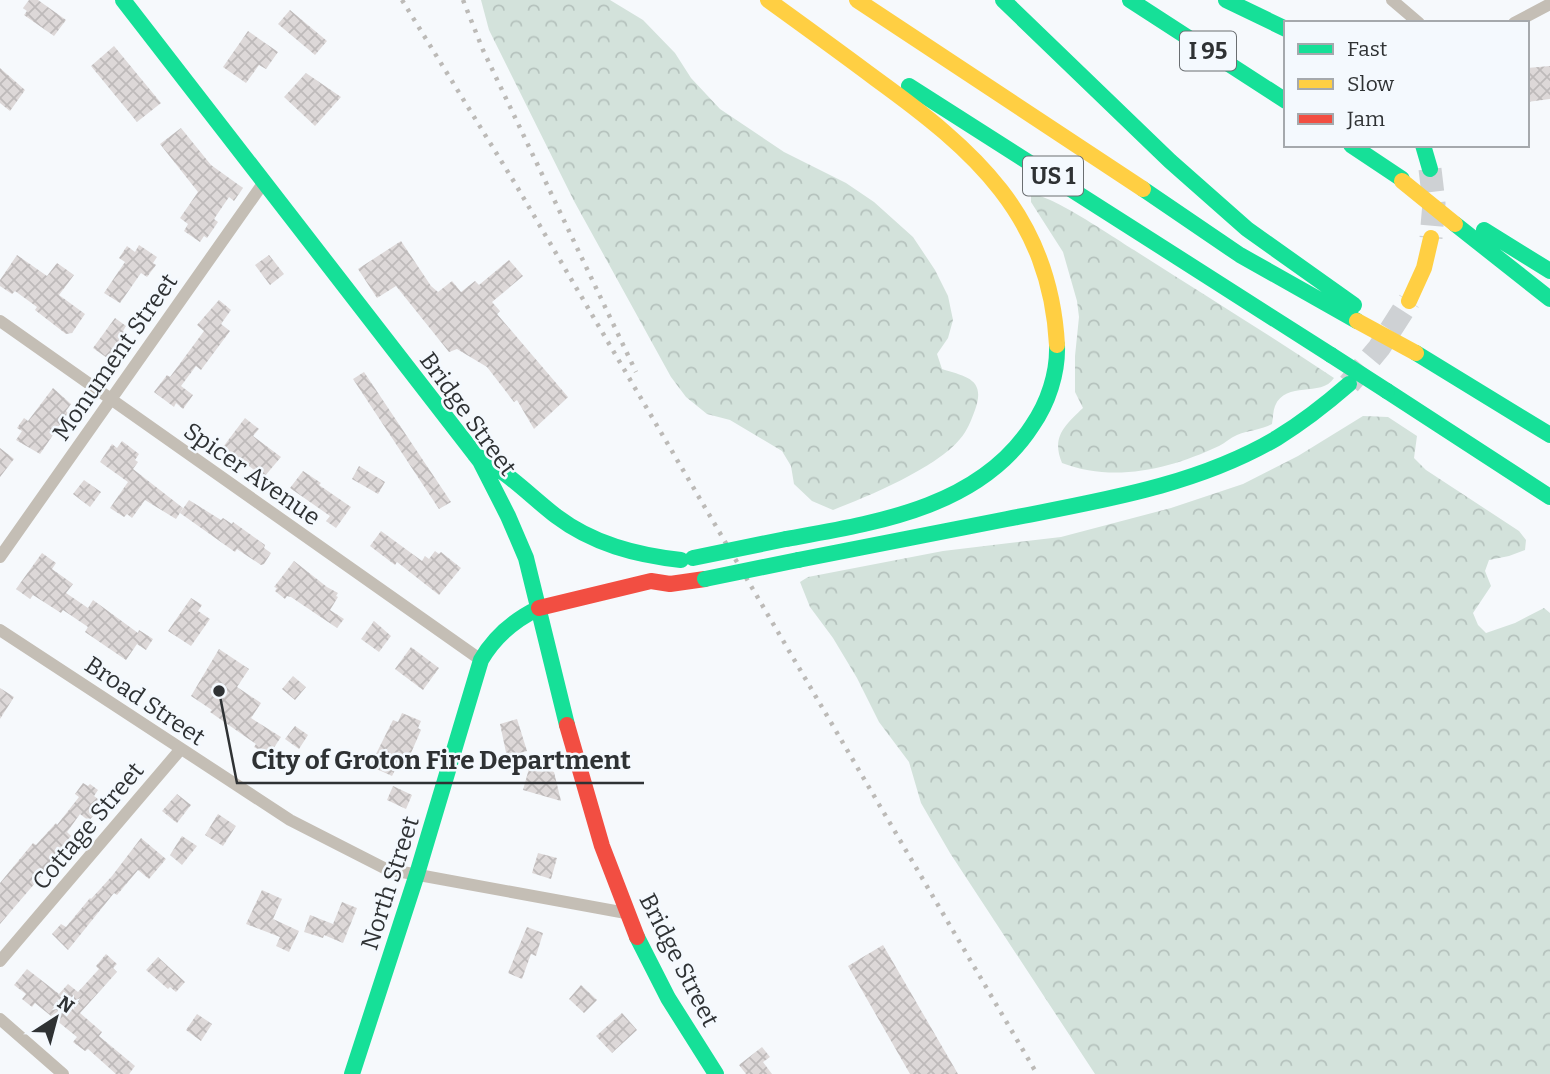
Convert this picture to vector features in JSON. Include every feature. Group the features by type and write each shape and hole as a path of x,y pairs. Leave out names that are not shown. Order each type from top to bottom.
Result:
{"main road":[{"name":"Bridge Street","path":"123,0 475,455 502,503 530,571 570,735 626,913 681,1019 716,1074"},
{"name":"US 1","path":"771,0 1550,497"},
{"path":"650,581 664,566 687,559 877,521 915,510 957,493 991,471 1023,440 1043,409 1056,371 1058,329 1052,292 1016,212 991,175 939,125 771,0"},
{"path":"857,0 1240,255 1360,316"},
{"path":"1003,0 1161,152 1247,229 1399,344 1550,435"},
{"name":"I 95","path":"1130,0 1284,101"},
{"path":"1226,0 1284,28"},
{"path":"1354,147 1455,218 1550,299"},
{"path":"1424,147 1430,169"},
{"path":"1455,218 1550,271"},
{"path":"1409,301 1424,268 1431,237"},
{"path":"650,581 675,584 705,579 1113,499 1174,482 1246,455 1281,437 1313,415 1349,384"},
{"path":"1493,399 1550,420"},
{"path":"475,455 509,473 557,517 586,536 632,553 687,559"},
{"name":"North Street","path":"352,1074 418,874 481,660 490,645 503,630 539,608 650,581"}],"street":[{"path":"1392,0 1417,21"},
{"path":"1518,21 1550,4"},
{"name":"Monument Street","path":"0,556 264,182"},
{"name":"Spicer Avenue","path":"0,321 481,660"},
{"name":"Broad Street","path":"0,629 290,820 386,869 626,913"},
{"name":"Cottage Street","path":"0,961 180,750"},
{"path":"0,1019 63,1074"}],"green space":[{"path":"481,0 610,0 643,20 675,53 691,78 720,109 784,152 846,183 874,202 913,237 948,296 953,320 948,338 937,354 942,369 966,377 976,386 978,392 978,400 967,429 950,450 882,489 833,510 812,501 794,484 791,466 782,451 730,420 707,414 686,397 671,377 574,201 489,30"},
{"path":"1031,194 1053,201 1082,218 1334,378 1321,387 1287,393 1280,398 1274,408 1272,424 1237,435 1219,446 1162,467 1142,471 1102,472 1062,463 1059,439 1066,426 1083,408 1075,392 1079,317 1063,252 1031,202"},
{"path":"1363,416 1388,417 1417,436 1414,458 1426,470 1519,531 1526,540 1525,550 1489,560 1485,571 1491,586 1473,613 1478,625 1486,633 1515,623 1544,608 1550,613 1550,1074 1095,1074 950,853 921,803 909,762 879,722 833,638 810,607 800,582 808,577 943,551 1061,537 1171,508 1243,484 1298,456"}],"building":[{"path":"29,0 38,0 66,20 54,36 24,15 27,11 23,8"},
{"path":"290,10 327,41 315,55 278,24"},
{"path":"248,31 278,52 266,69 259,65 246,83 223,67"},
{"path":"114,46 161,103 137,122 91,66"},
{"path":"1550,66 1550,99 1529,102 1529,68"},
{"path":"0,68 25,90 10,111 0,103"},
{"path":"306,73 341,97 315,126 284,97"},
{"path":"181,128 211,165 243,188 234,201 229,197 214,219 218,222 207,238 204,236 200,242 184,231 188,224 180,218 198,192 160,144"},
{"path":"401,241 431,286 438,292 452,281 461,292 475,281 479,285 509,260 523,276 492,302 500,311 497,314 568,397 534,429 517,400 514,402 487,367 457,349 449,352 396,286 377,298 358,269"},
{"path":"139,245 157,257 153,263 156,265 147,277 141,273 120,303 104,293 125,262 119,258 127,246 135,252"},
{"path":"17,255 47,276 57,263 74,275 59,295 85,314 72,333 66,334 15,291 12,294 0,286 0,280"},
{"path":"269,255 284,274 270,285 255,265"},
{"path":"219,300 231,310 221,324 230,331 201,370 196,366 181,386 193,395 183,409 176,403 174,407 154,392 167,375 170,377 204,331 197,325"},
{"path":"115,318 126,326 123,331 128,335 110,360 93,348"},
{"path":"364,372 451,502 439,509 353,379"},
{"path":"53,388 71,404 66,411 68,413 40,454 16,440 22,431 17,428 24,418 28,421"},
{"path":"245,418 259,429 253,436 281,457 264,477 223,447"},
{"path":"122,441 139,454 133,469 183,508 176,519 145,500 132,518 127,514 124,517 110,508 128,482 100,462 112,444 117,448"},
{"path":"0,448 14,459 0,477"},
{"path":"359,466 385,482 378,494 352,479"},
{"path":"303,471 351,507 336,528 326,521 330,516 290,488"},
{"path":"84,480 101,492 90,507 73,494"},
{"path":"189,500 221,520 223,518 232,524 233,522 265,545 264,548 271,553 264,564 261,565 237,549 235,552 180,513"},
{"path":"381,531 422,561 425,556 429,559 435,551 439,554 441,552 461,568 439,595 397,562 395,565 370,546"},
{"path":"42,553 56,563 52,569 73,584 66,593 88,608 93,600 138,633 139,630 153,639 146,650 137,644 126,660 85,632 88,627 63,610 61,613 33,595 30,599 16,589"},
{"path":"294,561 338,593 330,610 344,619 337,628 291,597 287,596 285,599 275,591 277,588 274,587"},
{"path":"191,598 202,605 198,611 210,619 191,646 168,631"},
{"path":"374,621 391,636 379,652 361,639"},
{"path":"411,647 439,668 423,690 395,669"},
{"path":"219,649 249,669 237,687 261,703 251,718 281,737 271,752 268,750 266,754 254,747 256,744 191,696"},
{"path":"293,676 306,687 295,700 282,689"},
{"path":"0,688 14,697 0,719"},
{"path":"402,713 421,721 418,728 421,730 411,753 419,757 412,771 398,764 392,776 370,766 393,720 398,722"},
{"path":"517,719 527,751 507,757 500,724"},
{"path":"295,726 308,735 299,749 285,739"},
{"path":"530,765 554,772 561,801 523,790"},
{"path":"83,783 98,790 94,796 103,803 89,821 80,814 67,832 71,836 54,855 54,861 0,924 0,883 33,843 36,845 56,823 57,825 79,797 75,794"},
{"path":"393,786 412,795 406,809 387,800"},
{"path":"177,794 191,805 177,823 162,811"},
{"path":"218,814 236,826 223,846 205,835"},
{"path":"182,836 197,846 182,865 170,855"},
{"path":"141,838 166,859 149,879 138,870 117,895 114,893 68,950 52,934 61,924 66,927 112,876"},
{"path":"538,853 557,858 551,879 532,873"},
{"path":"262,890 282,899 273,919 299,931 289,952 276,946 280,937 246,924"},
{"path":"342,902 357,908 343,943 324,935 323,938 304,932 310,915 333,924"},
{"path":"527,927 543,933 536,956 531,954 522,979 508,973"},
{"path":"883,945 958,1074 910,1074 848,966"},
{"path":"106,954 117,964 113,968 117,972 80,1013 102,1032 99,1036 135,1066 129,1074 116,1074 88,1049 85,1051 73,1042 77,1037 35,1003 32,1007 22,999 26,994 14,985 27,969 59,994 68,984 78,992 99,969 96,966"},
{"path":"158,957 185,982 176,992 170,987 168,989 146,970"},
{"path":"581,985 597,1000 584,1013 569,999"},
{"path":"622,1013 637,1030 612,1053 596,1036"},
{"path":"197,1014 212,1024 201,1041 186,1030"},
{"path":"762,1047 770,1057 763,1062 772,1074 746,1074 739,1065"}],"tunnel":[{"path":"1430,169 1434,203 1431,238"},
{"path":"1349,384 1379,348 1409,301"}],"railway":[{"path":"402,0 516,185 1037,1074"},
{"path":"463,0 483,50 636,372"}],"traffic: fast":[{"path":"123,0 480,461 526,558 567,725"},
{"path":"1003,0 1170,161 1247,229 1354,305"},
{"path":"1130,0 1284,100"},
{"path":"1226,0 1284,28"},
{"path":"909,86 1331,355"},
{"path":"1354,147 1402,179"},
{"path":"1424,147 1430,169"},
{"path":"1143,189 1240,255 1357,321"},
{"path":"1455,224 1550,299"},
{"path":"1484,230 1550,271"},
{"path":"786,539 889,518 954,494 984,476 1010,454 1038,417 1054,377 1057,345"},
{"path":"1416,353 1550,435"},
{"path":"1331,355 1387,391"},
{"path":"798,560 1076,505 1180,480 1246,455 1277,438 1349,384"},
{"path":"1387,391 1550,497"},
{"path":"475,455 497,468 556,516 585,534 616,547 681,560"},
{"path":"693,558 786,539"},
{"path":"705,579 798,560"},
{"path":"352,1074 417,874 481,660 492,643 506,630 539,608"},
{"path":"637,937 668,998 716,1074"}],"traffic: slow":[{"path":"768,0 912,105 945,132 1001,190 1022,222 1040,259 1051,299 1057,345"},
{"path":"857,0 1143,189"},
{"path":"1402,181 1455,224"},
{"path":"1409,301 1424,268 1431,238"},
{"path":"1357,321 1416,353"}],"traffic: jam":[{"path":"539,608 651,581 670,584 705,579"},
{"path":"567,725 602,846 637,937"}],"place":[{"name":"City of Groton Fire Department","path":"219,691"}]}
